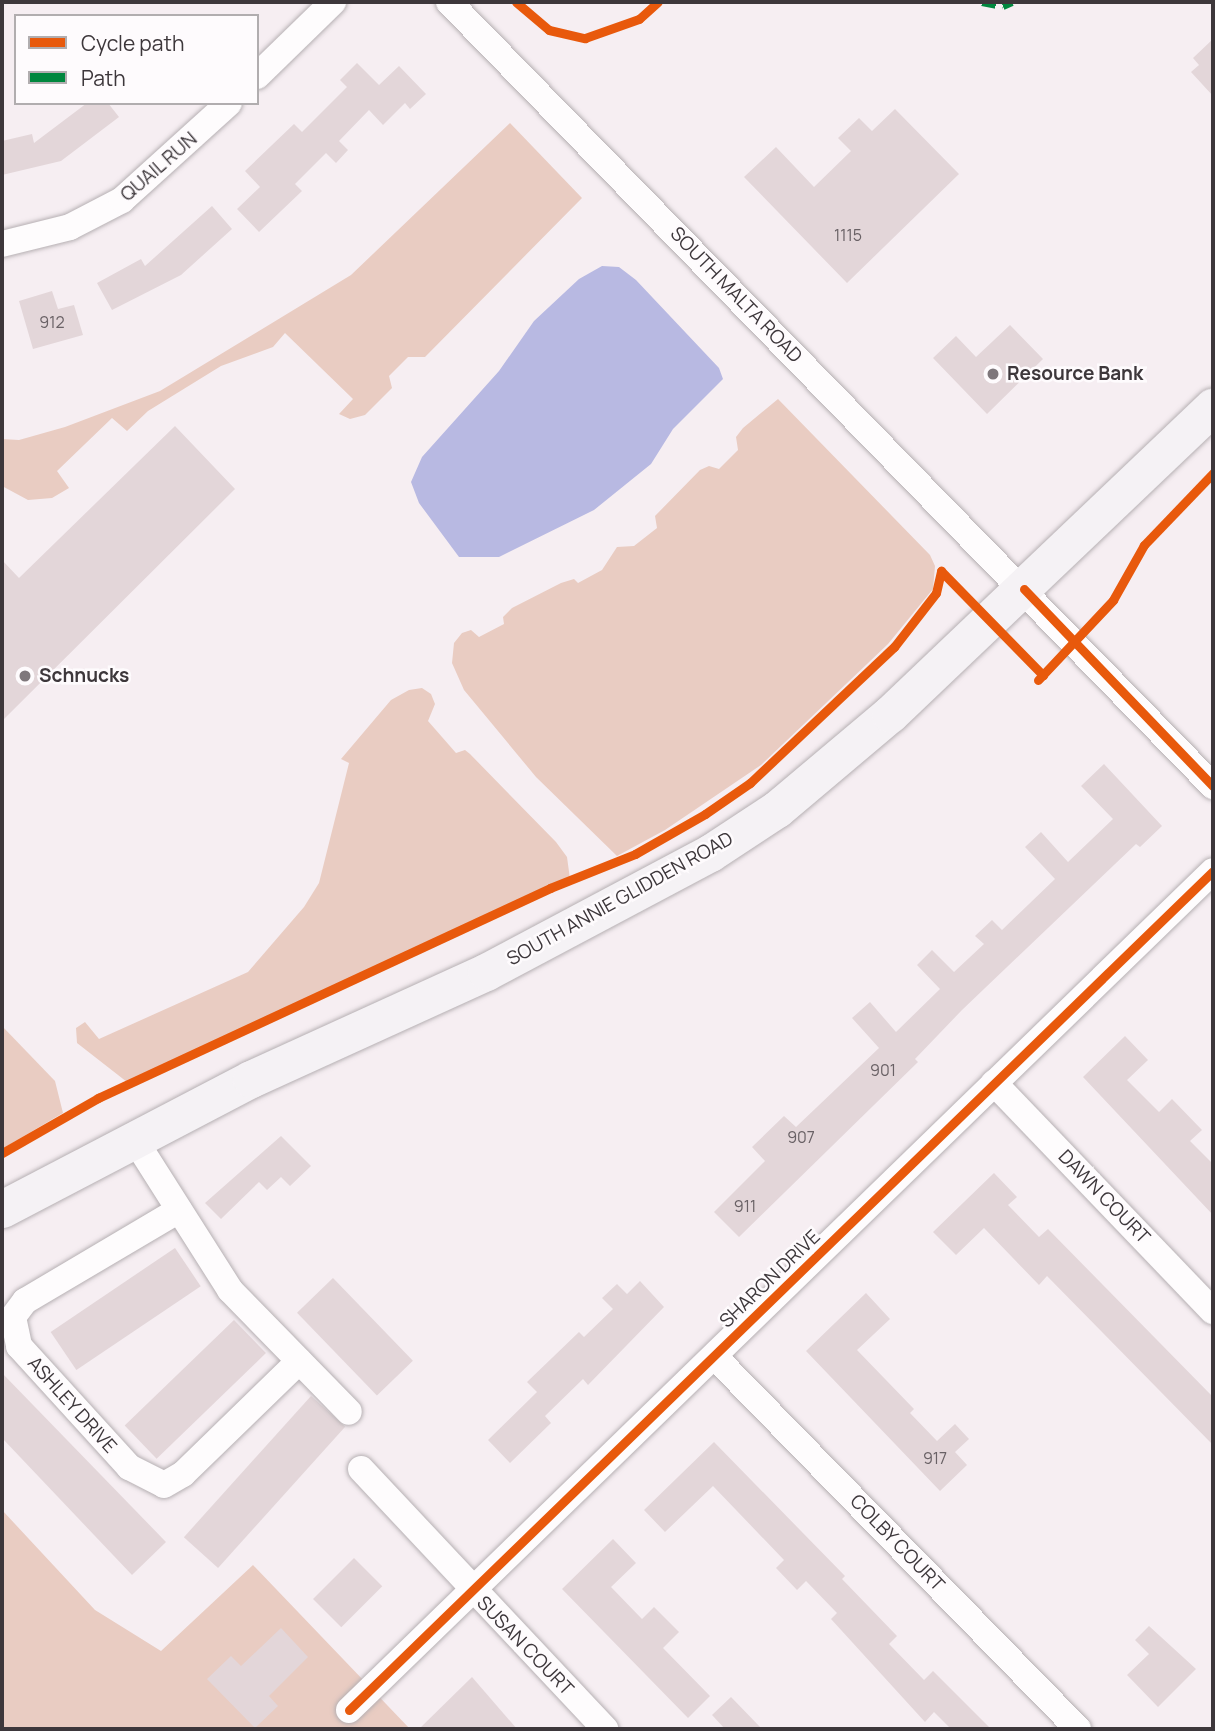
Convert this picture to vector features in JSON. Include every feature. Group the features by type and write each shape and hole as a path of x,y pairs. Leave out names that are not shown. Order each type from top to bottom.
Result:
{"main road":[{"name":"SOUTH ANNIE GLIDDEN ROAD","path":"2,1209 133,1137 486,972 710,853 835,763 1024,589 1213,406"}],"street":[{"path":"259,74 333,2"},
{"name":"SOUTH MALTA ROAD","path":"449,2 1024,589 1213,786"},
{"name":"QUAIL RUN","path":"2,244 70,228 122,200 227,105"},
{"name":"SHARON DRIVE","path":"349,1710 474,1592 1213,871"},
{"name":"DAWN COURT","path":"994,1083 1213,1311"},
{"path":"133,1137 230,1290 349,1412"},
{"name":"ASHLEY DRIVE","path":"178,1210 25,1301 13,1317 19,1346 129,1467 164,1485 183,1475 299,1361"},
{"name":"COLBY COURT","path":"715,1357 1078,1729"},
{"name":"SUSAN COURT","path":"361,1469 605,1729"}],"shaded area":[{"path":"510,123 582,198 425,357 408,357 389,376 392,388 365,415 350,419 339,414 353,399 285,333 273,347 221,366 148,411 127,431 112,418 57,471 69,488 52,498 28,500 2,486 2,439 19,440 65,427 160,391 351,275"},
{"path":"778,399 930,555 935,566 933,589 888,644 761,765 665,830 617,856 536,777 464,690 452,663 454,643 462,633 471,630 479,637 504,624 503,617 512,608 561,583 574,579 578,583 602,570 617,547 634,546 657,528 655,516 700,470 709,466 719,469 738,450 736,437 743,428"},
{"path":"422,688 431,694 435,704 428,721 456,753 465,750 470,754 556,842 567,857 570,879 127,1082 77,1043 76,1028 85,1022 99,1039 248,972 304,907 319,883 349,763 341,759 391,700 409,690"},
{"path":"2,1026 55,1081 63,1113 2,1149"},
{"path":"2,1510 95,1610 161,1651 253,1565 410,1729 2,1729"}],"water":[{"path":"602,266 619,267 636,280 719,368 723,379 673,429 651,464 594,510 499,557 459,557 419,503 411,482 422,457 499,371 534,321 579,279"}],"building":[{"path":"1213,39 1213,96 1191,72 1199,65 1193,58"},
{"path":"357,63 379,85 399,66 426,94 410,109 405,103 383,125 369,110 339,141 348,150 336,163 326,153 295,184 302,191 259,232 237,209 260,187 245,171 294,124 302,132 347,87 340,80"},
{"path":"84,105 110,105 119,117 61,161 2,175 2,141 32,134 34,143"},
{"path":"895,109 959,174 847,283 744,177 776,147 814,187 851,151 838,138 859,118 872,131"},
{"path":"212,206 232,229 181,275 112,310 97,283 141,259 145,266"},
{"path":"52,291 58,309 74,305 83,335 33,349 19,301"},
{"path":"1010,325 1043,359 987,414 933,358 956,336 976,357"},
{"path":"175,426 235,489 2,721 2,560 19,578"},
{"path":"1104,764 1162,826 1140,847 1136,844 962,1010 915,1059 918,1062 739,1237 714,1212 765,1161 752,1147 784,1116 796,1127 879,1048 852,1018 870,1002 896,1032 940,989 917,965 932,950 954,972 984,944 975,936 992,920 1002,930 1055,879 1025,847 1041,832 1068,862 1113,819 1081,786"},
{"path":"1125,1036 1148,1060 1127,1080 1159,1112 1172,1099 1202,1130 1190,1141 1213,1164 1213,1215 1083,1077"},
{"path":"281,1136 311,1166 290,1186 281,1177 267,1190 259,1182 221,1219 205,1203"},
{"path":"994,1173 1017,1197 1008,1205 1039,1237 1048,1229 1213,1397 1213,1445 1047,1276 1039,1285 984,1228 956,1255 933,1232"},
{"path":"175,1248 201,1286 76,1370 51,1332"},
{"path":"333,1278 413,1361 377,1395 297,1313"},
{"path":"640,1281 664,1307 588,1385 583,1379 545,1416 551,1423 510,1463 488,1440 537,1392 527,1382 579,1332 584,1337 613,1309 602,1298 617,1284 627,1294"},
{"path":"866,1293 890,1319 857,1350 914,1409 910,1413 937,1441 955,1424 969,1439 955,1452 967,1465 940,1491 806,1351"},
{"path":"234,1320 266,1353 157,1459 125,1426"},
{"path":"2,1373 166,1542 132,1575 2,1438"},
{"path":"311,1396 345,1427 218,1568 184,1537"},
{"path":"714,1442 845,1576 842,1579 897,1636 889,1644 924,1680 933,1671 991,1729 951,1729 934,1712 925,1722 831,1619 837,1613 806,1581 797,1590 776,1568 784,1560 713,1486 665,1532 644,1510"},
{"path":"613,1539 636,1563 611,1587 642,1619 654,1607 679,1632 663,1648 710,1696 688,1718 562,1589"},
{"path":"354,1558 382,1586 341,1627 313,1599"},
{"path":"1149,1626 1196,1669 1158,1707 1127,1675 1149,1654 1135,1640"},
{"path":"281,1628 308,1657 269,1696 278,1706 255,1728 207,1679 231,1656 241,1666"},
{"path":"472,1677 517,1729 419,1729"},
{"path":"731,1697 762,1729 725,1729 712,1715"}],"marked path":[{"path":"982,2 1003,6 1012,2"}],"cycle path":[{"path":"516,2 549,30 585,38 639,19 658,2"},
{"path":"1038,680 1113,600 1144,545 1213,473"},
{"path":"941,571 1043,675"},
{"path":"2,1153 98,1098 550,888 635,854 705,814 750,783 894,647 936,593 941,571"},
{"path":"1024,589 1213,786"},
{"path":"349,1710 1213,871"}],"place":[{"name":"Resource Bank","path":"993,374"},
{"name":"Schnucks","path":"25,676"}]}
